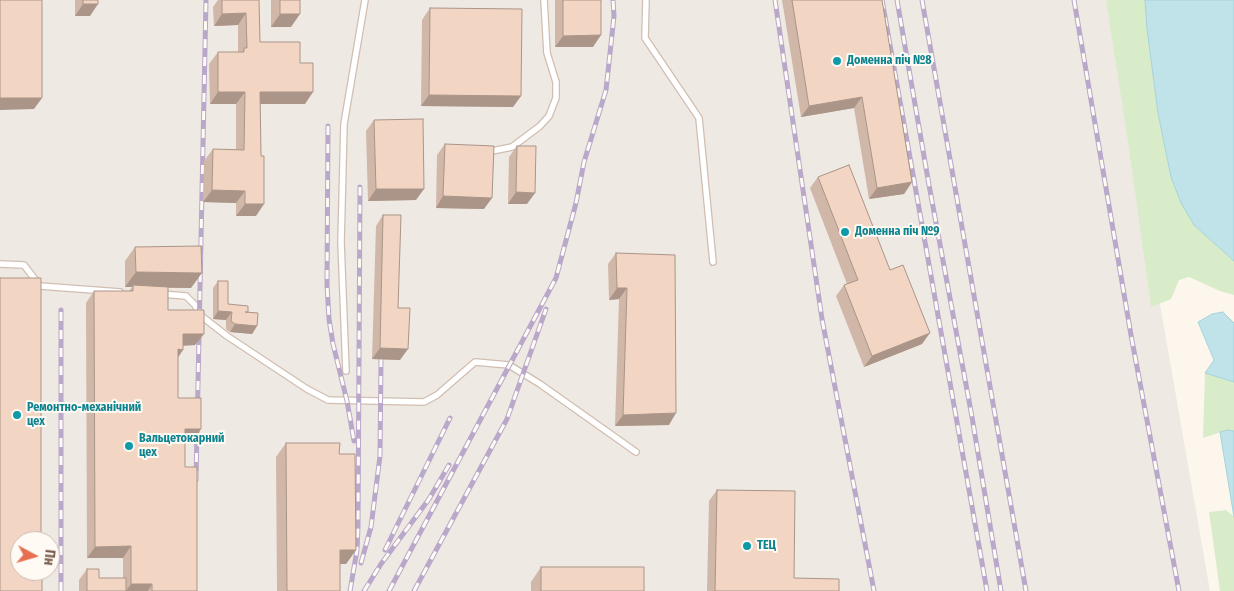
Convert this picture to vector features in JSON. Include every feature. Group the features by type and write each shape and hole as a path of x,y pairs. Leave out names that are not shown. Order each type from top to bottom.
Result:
{"lane":[{"path":"346,371 341,242 344,124 365,0"},
{"path":"484,150 492,151 512,147 540,126 549,116 556,98 556,82 547,53 544,0"},
{"path":"646,0 645,38 699,118 713,262"},
{"path":"0,264 24,265 40,286 128,292"},
{"path":"157,294 186,296 195,305 200,315 227,336 307,390 328,400 424,402 437,395 475,362 509,365 540,384 636,452"}],"shaded area":[{"path":"0,0 1107,0 1210,591 0,591"}],"green space":[{"path":"1106,0 1145,0 1158,113 1171,177 1194,225 1234,261 1234,295 1189,277 1179,280 1171,299 1151,307"},
{"path":"1205,373 1234,382 1234,431 1227,430 1203,438"},
{"path":"1226,510 1234,517 1234,591 1220,591 1209,512"}],"water":[{"path":"1145,0 1234,0 1234,261 1194,225 1181,203 1171,177 1158,113"},
{"path":"1223,312 1234,323 1234,382 1205,373 1214,360 1198,322 1212,314"},
{"path":"1234,431 1234,517 1220,432"}],"building":[{"path":"0,0 42,0 42,98 0,98"},
{"path":"83,0 98,0 98,4 83,4"},
{"path":"222,0 259,0 260,42 300,42 300,63 313,63 313,92 260,92 261,156 264,156 264,204 245,204 245,191 212,190 213,149 244,150 245,92 218,92 218,52 244,52 244,48 247,48 246,13 222,14"},
{"path":"280,0 300,0 300,14 280,14"},
{"path":"563,0 601,0 601,35 563,36"},
{"name":"Доменна піч №8","path":"792,0 882,0 912,182 877,188 862,97 809,106"},
{"path":"430,8 522,9 521,96 429,95"},
{"path":"423,119 424,189 376,189 374,120"},
{"path":"445,144 494,146 492,198 443,196"},
{"path":"517,146 536,146 535,193 516,192"},
{"name":"Доменна піч №9","path":"849,165 890,270 903,265 930,333 872,356 844,285 858,280 818,177"},
{"path":"383,215 401,215 398,308 410,308 408,349 380,348"},
{"path":"201,246 202,273 136,272 135,247"},
{"path":"616,253 675,255 676,413 623,415 627,288 617,288"},
{"name":"Ремонтно-механічний цех","path":"0,278 41,278 41,531 10,531 10,581 42,581 42,591 0,591"},
{"path":"218,281 228,281 228,304 248,306 248,312 245,312 258,313 257,326 235,324 231,321 232,312 218,311"},
{"name":"Вальцетокарний цех","path":"133,285 168,287 168,310 204,310 204,334 183,334 183,350 178,349 178,398 201,398 201,429 185,429 185,467 197,467 197,591 152,591 152,584 131,584 131,546 95,547 94,291 133,291"},
{"path":"286,443 340,443 339,454 355,454 356,550 340,550 340,591 287,591"},
{"name":"ТЕЦ","path":"717,490 795,491 794,578 839,579 839,591 715,591"},
{"path":"541,567 644,567 644,591 541,591"},
{"path":"87,569 99,569 99,578 126,578 126,591 87,591"}],"railway":[{"path":"196,480 206,0"},
{"path":"389,591 556,278 576,203 584,162 606,90 614,16 613,0"},
{"path":"775,0 822,319 874,591"},
{"path":"882,0 987,591"},
{"path":"897,0 972,417 1001,591"},
{"path":"922,0 1026,591"},
{"path":"1074,0 1131,335 1179,591"},
{"path":"328,126 327,285 329,319 354,441"},
{"path":"350,591 357,550 358,527 360,187"},
{"path":"414,591 507,419 546,309"},
{"path":"61,310 61,591"},
{"path":"361,563 371,527 380,456 381,359"},
{"path":"385,550 450,418"},
{"path":"364,591 381,564 429,499 449,465"}],"place":[{"name":"Доменна піч №8","path":"837,61"},
{"name":"Доменна піч №9","path":"845,232"},
{"name":"Ремонтно-механічний цех","path":"17,415"},
{"name":"Вальцетокарний цех","path":"129,446"},
{"name":"ТЕЦ","path":"747,546"}]}
